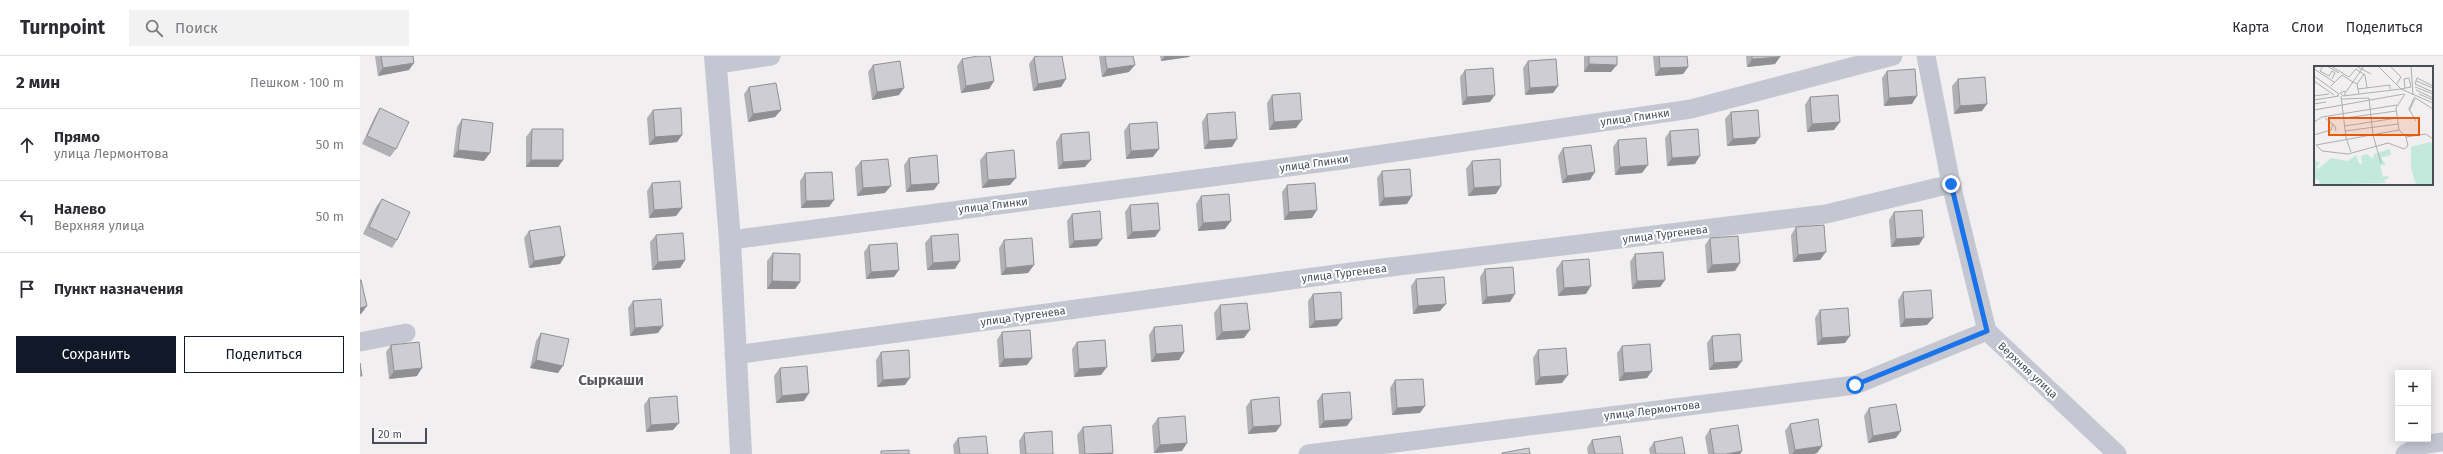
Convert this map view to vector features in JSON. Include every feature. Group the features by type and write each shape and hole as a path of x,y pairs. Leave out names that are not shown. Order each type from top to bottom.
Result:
{"street":[{"path":"740,454 734,355 730,240 716,60 771,56"},
{"name":"улица Глинки","path":"730,240 1342,160 1691,109 1893,56"},
{"path":"1926,56 1951,184 1987,331"},
{"name":"улица Тургенева","path":"734,355 1366,270 1826,214 1951,184"},
{"name":"улица Лермонтова","path":"1308,454 1855,385 1987,331"},
{"name":"Верхняя улица","path":"1987,331 2117,454"},
{"path":"360,342 406,333"},
{"path":"2405,454 2421,445 2443,442"}],"building":[{"path":"381,56 413,56 414,63 383,68"},
{"path":"978,56 990,56 994,81 966,86 962,59"},
{"path":"1062,56 1066,79 1038,84 1034,57"},
{"path":"1105,56 1133,56 1135,65 1107,69"},
{"path":"1589,56 1617,56 1617,65 1589,64"},
{"path":"1659,56 1687,56 1688,67 1660,68"},
{"path":"1752,56 1780,56 1780,57 1752,59"},
{"path":"1556,59 1558,86 1530,88 1528,61"},
{"path":"900,61 904,88 877,92 873,65"},
{"path":"1493,68 1495,95 1467,97 1465,70"},
{"path":"1915,69 1917,96 1889,98 1887,71"},
{"path":"1985,77 1987,104 1960,106 1958,79"},
{"path":"776,83 781,110 753,114 749,87"},
{"path":"1300,93 1302,120 1274,122 1272,95"},
{"path":"1838,95 1840,122 1812,124 1810,97"},
{"path":"380,108 409,122 396,149 367,136"},
{"path":"681,108 682,135 655,137 653,110"},
{"path":"1758,110 1760,137 1733,139 1731,112"},
{"path":"1235,112 1237,139 1209,141 1207,114"},
{"path":"462,119 493,123 490,153 458,150"},
{"path":"1157,122 1159,149 1131,151 1129,124"},
{"path":"532,129 563,129 563,160 531,160"},
{"path":"1698,129 1700,156 1672,158 1670,131"},
{"path":"1089,132 1091,160 1063,162 1061,134"},
{"path":"1646,138 1648,165 1620,167 1618,140"},
{"path":"1591,145 1595,172 1567,176 1563,148"},
{"path":"1014,150 1016,178 988,180 986,153"},
{"path":"937,155 939,183 911,185 909,158"},
{"path":"888,159 891,186 863,188 861,161"},
{"path":"1500,159 1501,186 1474,188 1472,161"},
{"path":"1410,169 1412,196 1384,198 1382,171"},
{"path":"832,172 834,200 806,201 805,173"},
{"path":"680,181 682,208 654,210 652,183"},
{"path":"1315,183 1317,210 1289,212 1287,185"},
{"path":"1229,194 1231,221 1203,223 1201,196"},
{"path":"382,199 410,212 397,240 369,227"},
{"path":"1158,203 1160,230 1132,232 1130,205"},
{"path":"1922,210 1924,237 1896,239 1894,212"},
{"path":"1100,211 1102,239 1074,241 1072,214"},
{"path":"1824,225 1826,252 1798,255 1796,227"},
{"path":"560,226 565,256 534,261 529,231"},
{"path":"683,233 685,260 658,262 656,235"},
{"path":"958,234 960,261 933,263 931,236"},
{"path":"1738,236 1740,263 1712,265 1710,238"},
{"path":"1032,238 1034,265 1006,268 1004,240"},
{"path":"897,243 899,270 871,272 869,245"},
{"path":"1663,252 1665,280 1637,281 1635,254"},
{"path":"773,253 800,254 800,282 772,281"},
{"path":"1589,259 1591,286 1564,288 1562,261"},
{"path":"1513,267 1515,294 1487,297 1485,269"},
{"path":"1444,277 1446,304 1418,306 1416,279"},
{"path":"360,280 367,306 360,308"},
{"path":"1931,290 1933,318 1905,319 1903,292"},
{"path":"1341,292 1342,319 1315,321 1313,294"},
{"path":"661,299 663,326 635,328 633,301"},
{"path":"1247,303 1250,330 1222,332 1220,305"},
{"path":"1848,308 1850,336 1822,338 1820,310"},
{"path":"1182,325 1184,352 1156,354 1154,327"},
{"path":"1030,330 1032,358 1004,359 1002,332"},
{"path":"541,333 569,339 563,366 536,360"},
{"path":"1740,334 1742,361 1714,363 1712,336"},
{"path":"1105,340 1107,367 1079,369 1077,342"},
{"path":"419,342 422,368 394,371 391,345"},
{"path":"1650,344 1652,371 1624,373 1622,346"},
{"path":"1566,348 1568,375 1540,377 1538,350"},
{"path":"909,350 910,378 883,380 881,352"},
{"path":"360,363 362,376 360,376"},
{"path":"807,366 809,393 782,396 780,368"},
{"path":"1423,379 1425,406 1397,408 1395,380"},
{"path":"1350,392 1352,419 1324,421 1322,394"},
{"path":"677,396 679,423 651,425 649,398"},
{"path":"1279,397 1281,425 1253,427 1251,400"},
{"path":"1896,404 1901,431 1873,436 1869,408"},
{"path":"1185,416 1187,443 1160,445 1158,418"},
{"path":"1818,419 1822,446 1795,450 1790,424"},
{"path":"1111,425 1113,453 1085,454 1083,427"},
{"path":"1738,425 1742,451 1726,454 1714,454 1710,429"},
{"path":"1052,431 1053,454 1026,454 1024,433"},
{"path":"986,436 988,454 960,454 958,438"},
{"path":"1620,436 1623,454 1595,454 1592,440"},
{"path":"1682,437 1685,454 1656,454 1654,442"},
{"path":"1529,448 1530,454 1502,454 1502,453"},
{"path":"909,450 909,454 881,454 881,451"}],"district":[{"name":"Сыркаши","path":"611,380"}],"route":[{"path":"1855,385 1987,331 1951,184"}]}
